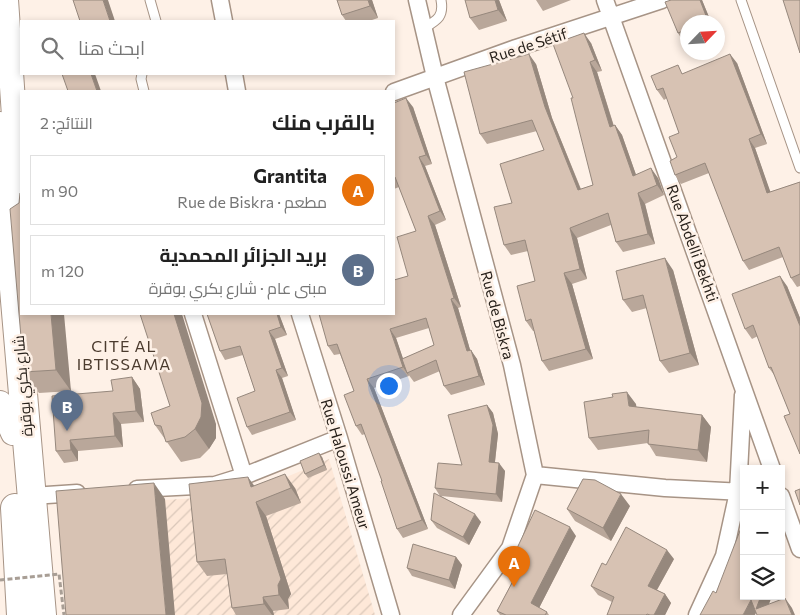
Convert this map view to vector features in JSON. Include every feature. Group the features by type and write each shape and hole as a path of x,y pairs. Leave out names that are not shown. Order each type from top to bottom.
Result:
{"highway":[{"name":"شارع بكري بوقرة","path":"0,126 13,316 43,615"},
{"name":"شارع بكري بوقرة","path":"13,316 13,433 21,615"}],"street":[{"path":"6,0 20,178"},
{"path":"220,0 224,20"},
{"name":"Rue de Biskra","path":"417,0 435,77 512,365 535,475"},
{"name":"Rue Abdelli Bekhti","path":"605,0 771,465"},
{"name":"Rue de Sétif","path":"395,92 662,0"},
{"path":"234,75 237,90"},
{"path":"193,315 244,476"},
{"name":"Rue Haloussi Ameur","path":"300,315 391,615"},
{"path":"742,465 743,386"},
{"path":"0,403 13,433"},
{"path":"119,490 215,485 244,476 339,438"},
{"path":"461,615 510,548 535,475 665,488 740,492"},
{"path":"785,494 800,490"},
{"path":"32,496 90,492"},
{"path":"697,615 724,556 740,496"},
{"path":"785,506 800,549"}],"lane":[{"path":"150,0 156,20"},
{"path":"424,28 441,17 443,10 441,0"},
{"path":"741,0 800,168"},
{"path":"142,75 144,90"}],"path":[{"path":"0,580 59,574 64,615"}],"shaded area":[{"path":"329,459 375,615 72,615 63,506 198,498 258,489"}],"building":[{"path":"73,0 103,0 110,20 80,20"},
{"path":"337,0 368,0 370,6 342,15"},
{"path":"465,0 495,0 498,10 470,18"},
{"path":"671,0 700,0 706,15 680,15 680,32 678,33 665,2"},
{"path":"783,0 800,0 800,53"},
{"path":"584,33 595,60 590,62 610,127 615,125 633,176 651,168 657,185 638,193 648,234 616,242 608,213 570,228 580,269 564,273 586,349 542,361 531,319 526,321 517,286 535,281 525,240 504,245 494,207 512,203 500,164 544,150 532,120 480,134 464,72 529,54 545,107 578,190 593,185 571,98 573,98 553,44"},
{"path":"730,54 761,134 749,139 767,193 800,182 800,274 791,278 779,247 743,261 705,163 675,175 670,161 677,157 669,137 679,133 663,88 657,90 651,76 678,65 682,74 716,60 725,60 725,56"},
{"path":"62,75 91,75 97,90 68,90"},
{"path":"406,98 426,155 419,157 440,211 428,216 454,298 451,299 467,351 471,350 479,376 444,386 436,360 407,373 402,359 434,345 426,318 390,329 403,367 367,379 422,520 397,529 361,424 356,426 344,395 354,391 337,344 328,346 319,315 395,315 395,280 408,276 397,237 416,231 395,177 395,103"},
{"path":"20,193 20,315 51,315 56,370 24,372 10,209 19,203"},
{"path":"665,258 690,353 660,361 643,295 623,300 616,271"},
{"path":"780,276 800,326 800,454 784,416 790,414 771,367 769,368 753,325 745,329 732,294"},
{"path":"140,315 174,315 202,403 201,417 195,429 185,437 166,442 161,426 155,425 151,413 170,406"},
{"path":"207,315 277,315 281,327 269,331 282,368 276,370 290,412 247,427 237,398 255,391 240,346 220,351"},
{"path":"132,377 136,411 113,413 115,436 70,440 71,450 56,451 52,396 113,391 111,380"},
{"path":"627,392 629,406 702,415 698,450 648,444 649,430 589,438 584,402 613,397 612,394"},
{"path":"487,405 493,425 489,462 499,463 496,494 435,488 438,463 462,465 448,415"},
{"path":"319,453 324,465 305,474 300,461"},
{"path":"285,474 291,488 256,502 281,579 278,585 279,595 263,597 264,604 232,608 225,559 197,562 189,484 248,477 251,487"},
{"path":"583,479 595,480 621,494 603,528 567,509"},
{"path":"154,483 166,615 66,615 56,491"},
{"path":"800,489 800,505 795,491"},
{"path":"434,493 475,514 463,537 431,520"},
{"path":"535,510 570,527 531,603 547,612 545,615 506,615 497,611 521,566 511,561"},
{"path":"626,527 667,550 648,586 665,594 654,615 607,615 614,597 591,586 602,563 606,565"},
{"path":"740,531 740,600 751,600 743,615 700,615 713,591 716,593"},
{"path":"413,544 456,557 449,580 407,568"},
{"path":"785,598 792,615 757,615 751,600 759,600 756,609 780,600 785,600"}],"place":[{"name":"بريد الجزائر المحمدية","path":"67,431"},
{"name":"Grantita","path":"514,587"}],"district":[{"name":"CITÉ AL IBTISSAMA","path":"124,354"}]}
